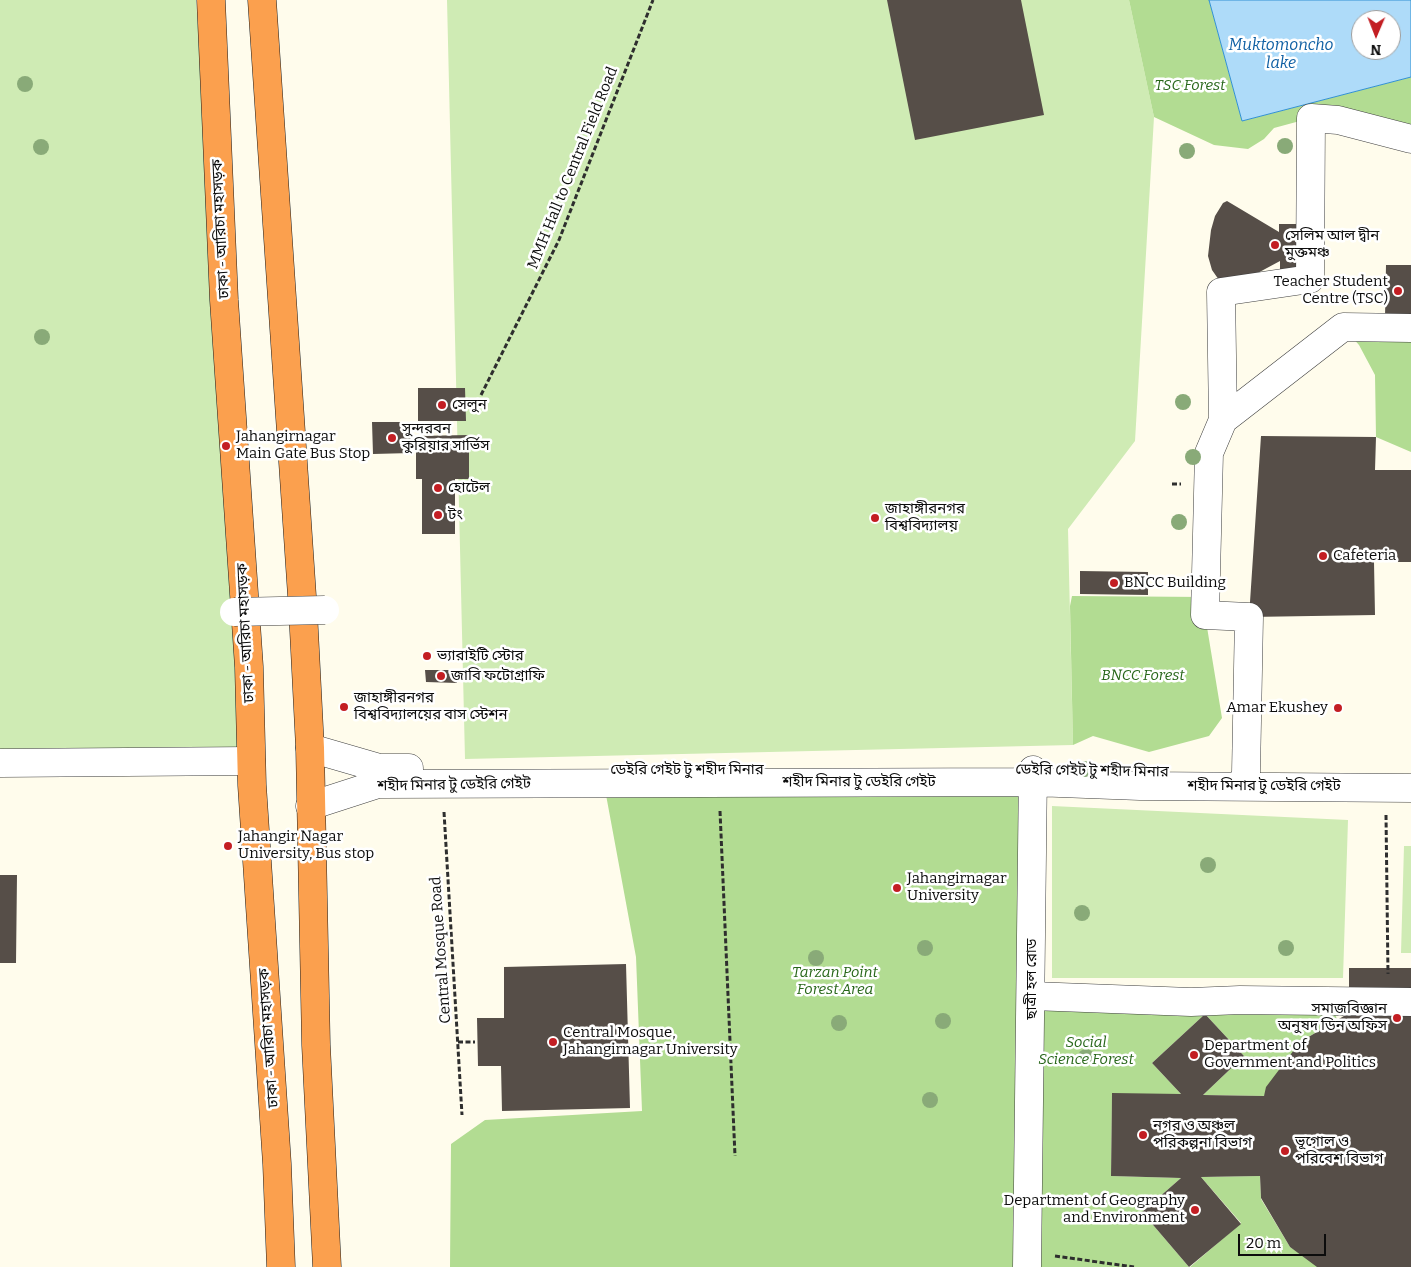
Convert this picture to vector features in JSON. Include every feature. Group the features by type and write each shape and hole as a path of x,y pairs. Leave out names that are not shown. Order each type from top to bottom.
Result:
{"highway":[{"name":"ঢাকা - আরিচা মহাসড়ক","path":"210,0 224,300 249,667 252,761 277,1164 281,1267"},
{"path":"262,0 314,610 310,806 316,1045 327,1267"}],"street":[{"path":"1244,779 1249,617 1205,615 1209,453 1223,420 1221,292 1310,279 1311,118 1338,120 1411,138"},
{"path":"1223,420 1343,327 1411,328"},
{"path":"233,612 314,610"},
{"name":"ডেইরি গেইট টু শহীদ মিনার","path":"310,748 379,768 1244,779"},
{"path":"0,763 252,761"},
{"name":"শহীদ মিনার টু ডেইরি গেইট","path":"310,806 378,784 719,783 1033,776"},
{"name":"ছাত্রী হল রোড","path":"1027,1260 1032,996 1033,776"},
{"path":"1391,783 1411,776"},
{"name":"শহীদ মিনার টু ডেইরি গেইট","path":"1244,779 1391,783"},
{"path":"1032,996 1191,1002 1240,1000 1400,1002"}],"path":[{"name":"MMH Hall to Central Field Road","path":"481,395 559,240 653,0"},
{"path":"719,783 735,1156"},
{"path":"1391,783 1400,1002"},
{"name":"Central Mosque Road","path":"442,784 462,1115"},
{"path":"458,1042 475,1042"},
{"path":"1027,1260 1134,1267"}],"green space":[{"path":"0,0 196,0 251,761 0,766"},
{"path":"447,0 1129,0 1154,117 1135,441 1068,529 1073,745 465,759"},
{"name":"TSC Forest","path":"1129,0 1209,0 1242,121 1411,77 1411,139 1311,118 1274,128 1264,139 1248,149 1214,145 1154,117"},
{"path":"1343,327 1411,328 1411,452 1376,437 1375,375 1359,345"},
{"name":"BNCC Forest","path":"1072,596 1206,597 1205,615 1222,718 1209,736 1149,752 1093,736 1073,745 1070,606"},
{"name":"Tarzan Point Forest Area","path":"1032,782 1022,1267 450,1267 451,1144 485,1120 642,1111 636,957 604,784"},
{"path":"1052,806 1348,820 1343,978 1052,978"},
{"path":"1404,846 1411,846 1411,953 1401,953"},
{"name":"Social Science Forest","path":"1037,1000 1333,1005 1337,1020 1300,1042 1264,1096 1203,1095 1244,1056 1205,1014 1152,1063 1181,1094 1112,1094 1111,1176 1181,1178 1142,1212 1189,1267 1038,1267"},
{"path":"1260,1176 1261,1199 1290,1247 1320,1267 1190,1267 1241,1223 1201,1177"}],"water":[{"name":"Muktomoncho lake","path":"1209,0 1411,0 1411,77 1242,121"}],"building":[{"path":"887,0 1021,0 1044,115 915,140"},
{"path":"1227,201 1279,232 1279,224 1299,224 1301,270 1280,270 1280,261 1226,290 1212,270 1208,256 1211,230 1215,216 1223,203"},
{"name":"Teacher Student Centre (TSC)","path":"1386,265 1411,265 1411,317 1385,317"},
{"name":"সেলুন","path":"418,388 465,388 466,421 418,421"},
{"name":"সুন্দরবন কুরিয়ার সার্ভিস","path":"372,422 410,422 411,453 373,454"},
{"path":"469,435 469,479 455,479 455,534 422,534 422,479 416,479 416,436"},
{"path":"1261,436 1376,437 1375,470 1411,470 1411,562 1374,562 1375,615 1249,617"},
{"name":"BNCC Building","path":"1080,571 1148,572 1148,595 1080,594"},
{"name":"জাবি ফটোগ্রাফি","path":"425,670 457,670 457,683 426,682"},
{"path":"0,875 17,875 16,963 0,963"},
{"name":"Central Mosque, Jahangirnagar University","path":"626,964 630,1108 502,1111 501,1066 478,1066 477,1018 504,1018 504,967"},
{"path":"1349,968 1411,968 1411,1267 1317,1267 1290,1247 1261,1198 1260,1176 1201,1177 1241,1224 1189,1267 1142,1212 1181,1178 1111,1176 1112,1093 1181,1094 1152,1063 1205,1014 1244,1056 1203,1095 1264,1096 1266,1087 1300,1042 1349,1013"}],"place":[{"name":"সেলিম আল দ্বীন মুক্তমঞ্চ","path":"1275,245"},
{"name":"Teacher Student Centre (TSC)","path":"1398,291"},
{"name":"সেলুন","path":"442,405"},
{"name":"সুন্দরবন কুরিয়ার সার্ভিস","path":"392,438"},
{"name":"Jahangirnagar Main Gate Bus Stop","path":"226,446"},
{"name":"হোটেল","path":"438,488"},
{"name":"টং","path":"438,515"},
{"name":"জাহাঙ্গীরনগর বিশ্ববিদ্যালয়","path":"875,518"},
{"name":"Cafeteria","path":"1323,556"},
{"name":"BNCC Building","path":"1114,583"},
{"name":"ভ্যারাইটি স্টোর","path":"427,656"},
{"name":"জাবি ফটোগ্রাফি","path":"441,676"},
{"name":"জাহাঙ্গীরনগর বিশ্ববিদ্যালয়ের বাস স্টেশন","path":"344,707"},
{"name":"Amar Ekushey","path":"1338,708"},
{"name":"Jahangir Nagar University, Bus stop","path":"228,846"},
{"name":"Jahangirnagar University","path":"897,888"},
{"name":"সমাজবিজ্ঞান অনুষদ ডিন অফিস","path":"1397,1018"},
{"name":"Central Mosque, Jahangirnagar University","path":"553,1042"},
{"name":"Department of Government and Politics","path":"1194,1055"},
{"name":"নগর ও অঞ্চল পরিকল্পনা বিভাগ","path":"1143,1135"},
{"name":"ভূগোল ও পরিবেশ বিভাগ","path":"1285,1151"},
{"name":"Department of Geography and Environment","path":"1195,1210"}]}
